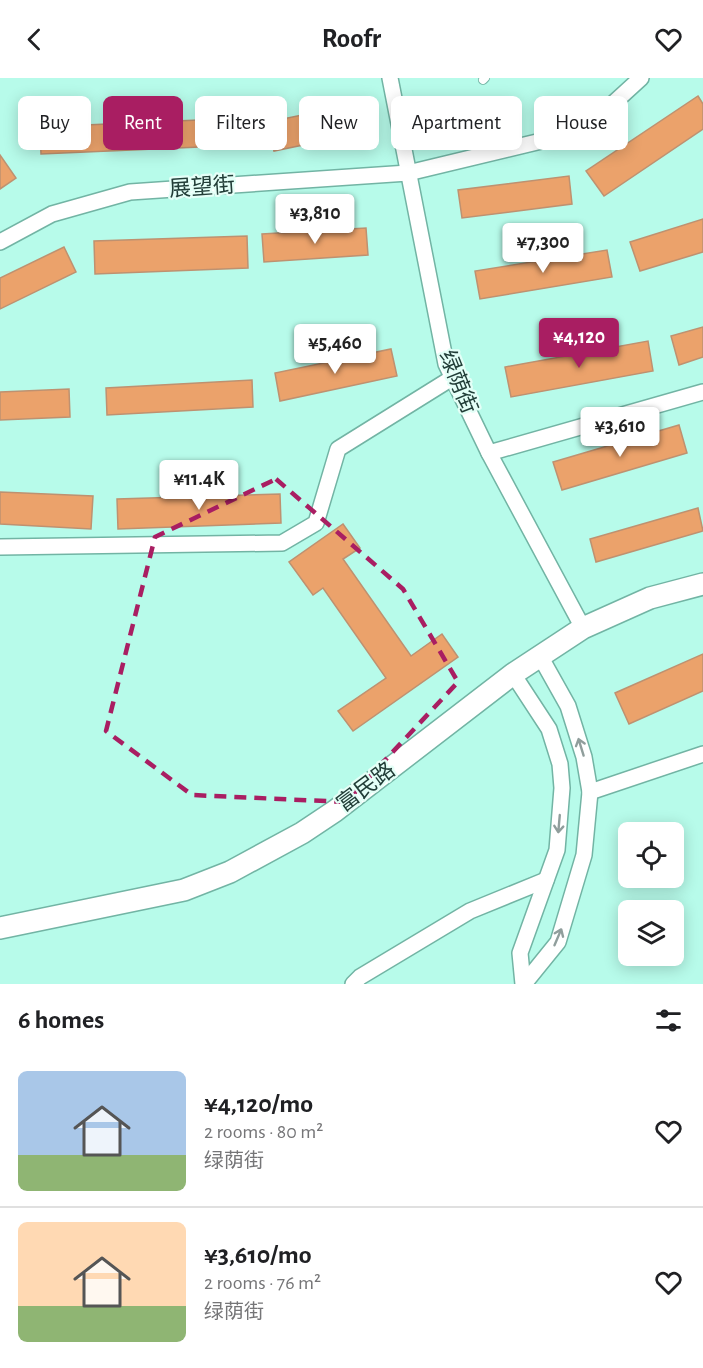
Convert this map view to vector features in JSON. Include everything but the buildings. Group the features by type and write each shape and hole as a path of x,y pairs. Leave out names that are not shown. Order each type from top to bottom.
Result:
{"street":[{"name":"绿荫街","path":"390,78 446,364 489,453 583,628"},
{"name":"展望街","path":"0,242 52,214 130,192 408,173 583,130 640,78"},
{"path":"0,547 282,543 316,523 338,449 452,378"},
{"path":"489,453 703,392"},
{"name":"富民路","path":"0,928 184,890 230,872 284,843 335,811 513,674 583,628 650,598 703,584"},
{"path":"524,984 558,942 584,855 590,792 584,757 568,706 540,656"},
{"path":"513,674 549,729 561,764 562,788 557,850 520,953 524,984"},
{"path":"590,792 703,754"},
{"path":"353,984 360,977 470,911 546,880"}],"highlighted area":[{"path":"276,479 403,589 458,682 346,802 192,795 106,731 155,537"}]}
